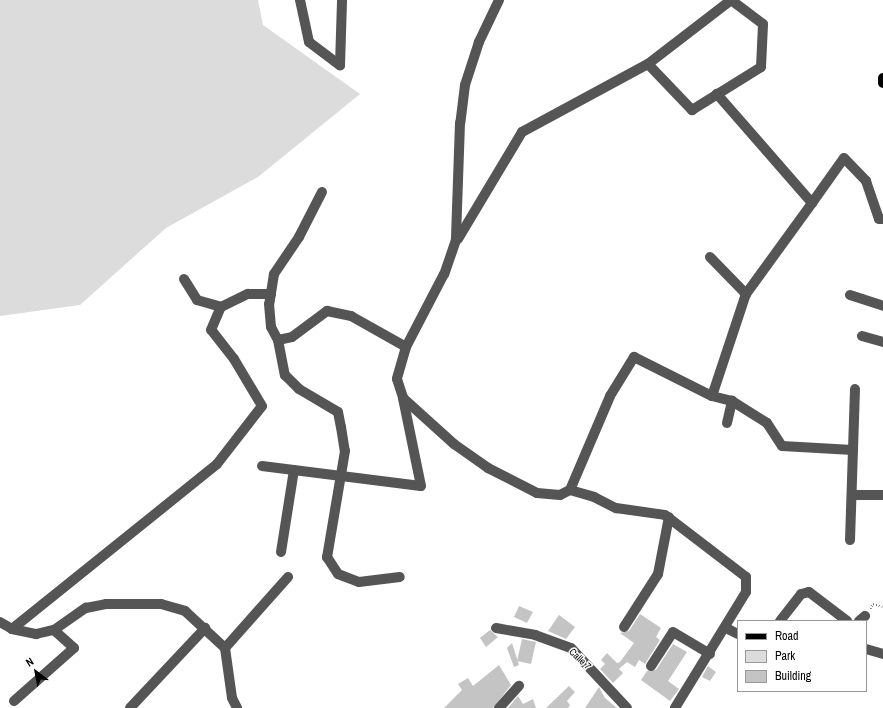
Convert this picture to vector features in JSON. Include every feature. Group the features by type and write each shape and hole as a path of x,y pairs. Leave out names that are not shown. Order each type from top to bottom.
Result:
{"main road":[{"path":"883,78 883,83"}],"street":[{"path":"300,0 309,42 340,65 342,0"},
{"path":"456,240 460,123 465,85 479,42 500,0"},
{"path":"262,466 421,486 403,398 397,379 406,347 444,274 456,240 522,132 648,64 731,0 763,24 761,67 692,110 648,64"},
{"path":"718,94 812,203"},
{"path":"712,396 746,294 844,158 866,181 879,219 883,220"},
{"path":"322,192 299,237 274,274 271,294 271,327 278,340 285,375 299,389 338,412 344,451 342,477 327,557 338,574 359,582 400,577"},
{"path":"710,257 746,294"},
{"path":"184,279 197,300 221,307"},
{"path":"12,629 216,464 262,406 234,359 211,330 221,307 248,294 271,294"},
{"path":"850,295 883,306"},
{"path":"278,340 292,337 327,311 351,316 406,347"},
{"path":"862,336 883,342"},
{"path":"403,398 454,444 488,468 537,493 560,495 570,490 610,396 634,358 712,396 732,400 767,423 782,446 853,450"},
{"path":"850,540 855,389"},
{"path":"727,423 732,400"},
{"path":"281,552 294,470"},
{"path":"570,490 594,497 616,508 669,517 746,577 746,592 726,628 676,708"},
{"path":"852,495 883,495"},
{"path":"624,627 658,574 669,517"},
{"path":"225,648 288,578"},
{"path":"781,620 801,594 809,592 846,620"},
{"path":"0,622 12,629 36,634 54,630 86,608 132,602 161,604 185,611 225,648 232,698 237,708"},
{"path":"130,708 205,628"},
{"name":"Calle 7","path":"496,628 535,635 571,648 627,708"},
{"path":"726,628 737,634"},
{"path":"14,701 74,648 54,630"},
{"path":"651,666 673,632 710,654"},
{"path":"867,649 883,654"},
{"path":"499,708 519,686"}],"path":[{"path":"862,618 873,604 883,607"}],"green space":[{"path":"0,0 258,0 263,25 360,94 258,177 166,228 80,305 0,316"}],"building":[{"path":"519,606 533,612 527,623 514,617"},
{"path":"640,614 661,628 656,637 660,640 645,664 639,660 635,667 627,662 619,669 623,673 613,683 600,669 605,664 601,660 607,653 617,663 620,662 634,643 620,633 629,631"},
{"path":"559,615 575,627 566,639 548,631"},
{"path":"490,630 498,637 486,647 480,638"},
{"path":"522,639 536,642 531,664 517,661"},
{"path":"512,643 519,665 514,667 507,648"},
{"path":"673,644 687,652 668,681 679,689 670,701 641,680 647,671 656,670"},
{"path":"499,665 511,685 493,708 444,708 462,690 458,684 468,678 473,686"},
{"path":"708,666 716,672 710,681 702,677"},
{"path":"569,686 575,692 567,701 570,705 568,708 546,708"},
{"path":"599,687 605,698 617,708 585,708"},
{"path":"518,696 523,704 533,699 536,708 508,708"}]}
